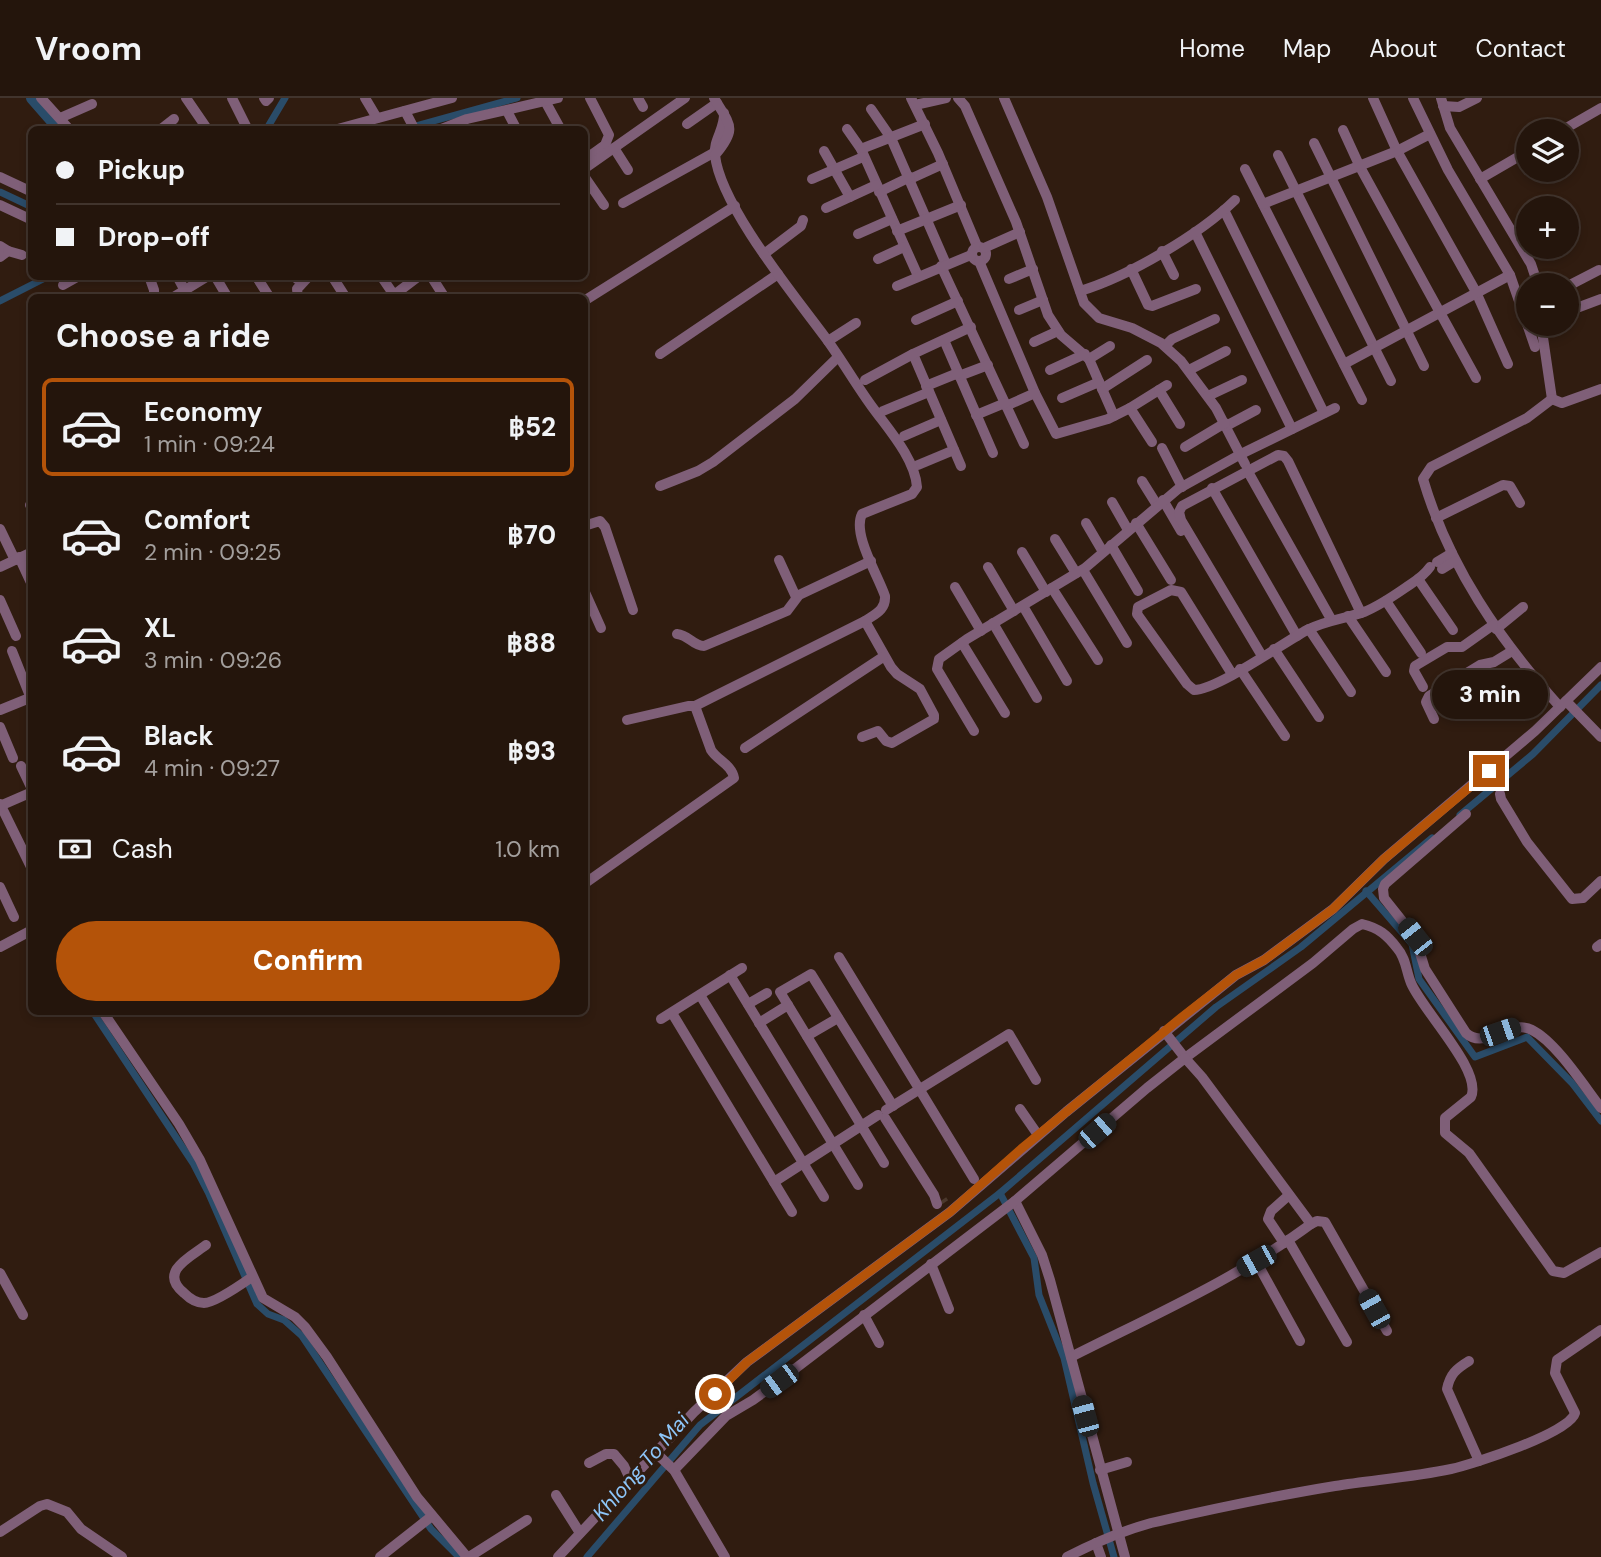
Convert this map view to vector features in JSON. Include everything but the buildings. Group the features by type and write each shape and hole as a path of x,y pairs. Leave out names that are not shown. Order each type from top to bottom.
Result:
{"street":[{"path":"41,98 67,126"},
{"path":"186,98 205,126"},
{"path":"232,98 246,126"},
{"path":"264,98 266,101 269,98"},
{"path":"365,98 377,118"},
{"path":"348,126 407,114 438,100 452,98"},
{"path":"449,126 467,119 558,98"},
{"path":"588,157 605,145 609,135 590,98"},
{"path":"588,166 685,98"},
{"path":"946,98 913,102 961,205 1035,393 1056,434 1114,416 1163,388 1180,424"},
{"path":"958,98 1020,232 1043,300 1058,331 1087,356 1114,416"},
{"path":"1004,98 1047,198 1087,307 1099,318 1140,332 1165,346 1189,370 1226,424 1244,463 1331,619"},
{"path":"1373,98 1397,152 1476,292 1508,364"},
{"path":"1413,98 1448,170 1510,275 1535,347"},
{"path":"1442,102 1459,107 1477,98"},
{"path":"545,101 559,126"},
{"path":"627,720 695,706 882,610 886,603 885,596 860,534 859,521 862,514 912,494 917,487 901,450 828,341 764,254 735,206 718,173 714,146 724,125 723,113 715,101 687,124"},
{"path":"1442,102 1450,128 1534,273"},
{"path":"60,118 92,104"},
{"path":"1579,121 1601,108"},
{"path":"871,109 891,138 910,178 958,301 1024,444"},
{"path":"507,111 515,126"},
{"path":"407,114 413,126"},
{"path":"165,126 174,119"},
{"path":"467,119 471,126"},
{"path":"812,179 836,169 891,138 925,124"},
{"path":"847,129 862,153 918,276"},
{"path":"1343,130 1360,167 1476,378"},
{"path":"1263,204 1397,152 1430,134"},
{"path":"1314,143 1424,366"},
{"path":"614,148 628,170"},
{"path":"824,151 850,197"},
{"path":"623,203 715,153"},
{"path":"1278,155 1391,381"},
{"path":"1480,179 1516,158"},
{"path":"827,208 850,197 910,178 943,164"},
{"path":"1245,169 1362,400"},
{"path":"0,177 28,190"},
{"path":"588,182 604,205"},
{"path":"1080,290 1106,282 1195,232 1235,200"},
{"path":"0,205 28,218"},
{"path":"897,231 961,205"},
{"path":"588,299 735,206"},
{"path":"1224,211 1324,413"},
{"path":"858,234 892,219"},
{"path":"764,254 801,226 803,220"},
{"path":"897,286 978,253 1020,232"},
{"path":"1195,232 1292,429"},
{"path":"878,259 904,247"},
{"path":"3,251 22,255"},
{"path":"1162,251 1174,275"},
{"path":"1009,279 1033,269"},
{"path":"1131,269 1148,305 1152,306 1196,289"},
{"path":"1579,280 1599,270"},
{"path":"660,354 778,274"},
{"path":"1344,364 1510,275"},
{"path":"62,285 71,280"},
{"path":"187,294 203,280"},
{"path":"397,294 414,280"},
{"path":"1579,307 1601,299"},
{"path":"1019,310 1043,300"},
{"path":"916,320 958,301"},
{"path":"1165,346 1172,339 1215,319"},
{"path":"828,341 856,323"},
{"path":"864,380 971,327"},
{"path":"1034,342 1058,331"},
{"path":"1544,336 1552,399"},
{"path":"944,340 993,453"},
{"path":"1049,370 1110,346"},
{"path":"1189,370 1226,351"},
{"path":"913,354 961,466"},
{"path":"660,486 713,462 795,399 838,358"},
{"path":"1062,398 1101,385 1147,360"},
{"path":"883,411 958,374 988,365"},
{"path":"1208,396 1242,380"},
{"path":"1552,399 1562,402 1601,389"},
{"path":"976,415 1035,393"},
{"path":"1552,399 1527,418 1431,467 1423,479 1436,517 1469,589 1495,627 1512,651 1601,737"},
{"path":"1130,408 1152,442"},
{"path":"1262,656 1181,520 1179,512 1182,506 1212,488 1292,429 1335,408"},
{"path":"1185,447 1256,410"},
{"path":"904,436 941,420"},
{"path":"1162,448 1182,487"},
{"path":"918,464 954,450"},
{"path":"974,731 937,669 939,659 1079,571 1182,487 1244,463 1278,455 1284,456 1288,461 1361,613"},
{"path":"1142,481 1197,559"},
{"path":"1436,517 1503,485 1510,486 1520,503"},
{"path":"1212,488 1297,636"},
{"path":"1112,502 1171,580"},
{"path":"588,524 596,521 603,523 633,610"},
{"path":"1086,523 1138,592"},
{"path":"0,529 28,578"},
{"path":"1055,538 1127,643"},
{"path":"1022,552 1098,660"},
{"path":"0,567 28,554"},
{"path":"1285,736 1236,672 1181,592 1171,590 1138,607 1137,614 1187,684 1194,690 1202,690 1236,672 1309,629 1331,619 1361,613 1386,601 1454,557"},
{"path":"779,560 796,597"},
{"path":"677,634 704,646 787,611 796,597 871,561"},
{"path":"988,567 1067,681"},
{"path":"1431,571 1453,630"},
{"path":"955,587 981,631"},
{"path":"588,599 601,628"},
{"path":"0,600 16,636"},
{"path":"1386,601 1421,653"},
{"path":"1423,687 1414,671 1415,666 1447,647 1462,647 1523,607"},
{"path":"1348,616 1386,671"},
{"path":"862,737 878,731 886,741 892,743 934,719 933,711 920,689 897,674 883,657 865,621"},
{"path":"993,623 1037,698"},
{"path":"1309,629 1351,692"},
{"path":"962,643 1005,713"},
{"path":"1274,649 1319,717"},
{"path":"12,651 28,691"},
{"path":"1434,719 1426,702 1429,696 1480,665 1494,662 1512,651"},
{"path":"745,748 883,657"},
{"path":"558,1557 694,1412 747,1362 941,1205 1038,1135 1236,975 1264,960 1333,909 1384,859 1566,705 1601,667"},
{"path":"0,710 28,700"},
{"path":"588,881 734,778 730,768 711,750 695,706"},
{"path":"0,727 13,758"},
{"path":"21,766 28,781"},
{"path":"28,792 0,806 28,861"},
{"path":"1500,794 1527,842 1572,900 1583,898 1601,881"},
{"path":"1465,814 1385,884 1382,893 1415,937 1425,969 1465,1033 1471,1038 1481,1039 1520,1026 1533,1030 1563,1059 1601,1108"},
{"path":"1409,839 1419,852"},
{"path":"0,887 14,917"},
{"path":"671,1468 726,1416 753,1400 1012,1203 1183,1056 1313,963 1362,924 1377,927 1400,951 1411,985 1459,1056 1473,1084 1471,1097 1445,1118 1445,1133 1469,1153 1553,1271 1564,1273 1601,1252"},
{"path":"0,947 28,932"},
{"path":"839,957 974,1179"},
{"path":"661,1019 742,968"},
{"path":"884,1163 780,992 810,974 838,1018 886,1112 941,1205"},
{"path":"730,975 858,1185"},
{"path":"748,1004 767,993"},
{"path":"700,995 824,1197"},
{"path":"759,1023 788,1005"},
{"path":"672,1013 792,1212"},
{"path":"105,1015 179,1124 200,1160 214,1187 247,1280 263,1298 295,1317 317,1342 432,1516 468,1557 527,1520"},
{"path":"807,1036 838,1018"},
{"path":"1164,1031 1202,1077 1311,1224"},
{"path":"774,1182 1009,1034 1036,1080"},
{"path":"1020,1109 1038,1135"},
{"path":"1289,1195 1271,1211 1268,1219 1286,1242 1348,1342"},
{"path":"1012,1203 1042,1255 1071,1357 1115,1535 1125,1557"},
{"path":"1071,1357 1256,1261 1317,1221 1325,1222 1387,1331"},
{"path":"205,1245 177,1267 174,1278 181,1291 202,1303 247,1280"},
{"path":"1256,1261 1300,1341"},
{"path":"931,1264 949,1309"},
{"path":"0,1273 23,1315"},
{"path":"864,1315 879,1343"},
{"path":"1067,1557 1115,1535 1155,1522 1333,1486 1450,1469 1479,1461 1545,1435 1574,1419 1575,1413 1555,1373 1557,1360 1601,1330"},
{"path":"1469,1362 1455,1370 1447,1389 1479,1461"},
{"path":"589,1463 606,1454 614,1454 630,1479"},
{"path":"657,1454 671,1468 726,1557"},
{"path":"1100,1470 1127,1462"},
{"path":"556,1495 580,1533"},
{"path":"0,1532 34,1509 47,1504 61,1508 81,1529 122,1557"},
{"path":"380,1557 432,1516"},
{"path":"1099,1542 1101,1557"}],"waterway":[{"path":"32,98 56,126"},
{"path":"268,126 285,98"},
{"path":"416,126 517,98"},
{"path":"0,192 28,205"},
{"path":"0,301 41,280"},
{"name":"Khlong To Mai","path":"1460,815 1533,754 1601,685"},
{"name":"Khlong To Mai","path":"587,1557 700,1425 1000,1193 1216,1007 1301,947 1432,838"},
{"path":"1366,891 1412,944 1419,979 1475,1057 1527,1037 1572,1083 1601,1121"},
{"path":"95,1015 193,1163 257,1304 268,1314 284,1320 302,1336 431,1529 459,1557"},
{"path":"1000,1193 1034,1258 1039,1295 1064,1358 1093,1483 1114,1557"}],"route":[{"path":"715,1394 747,1362 950,1212 1021,1149 1182,1017 1236,975 1264,960 1333,909 1384,859 1489,771"}]}
